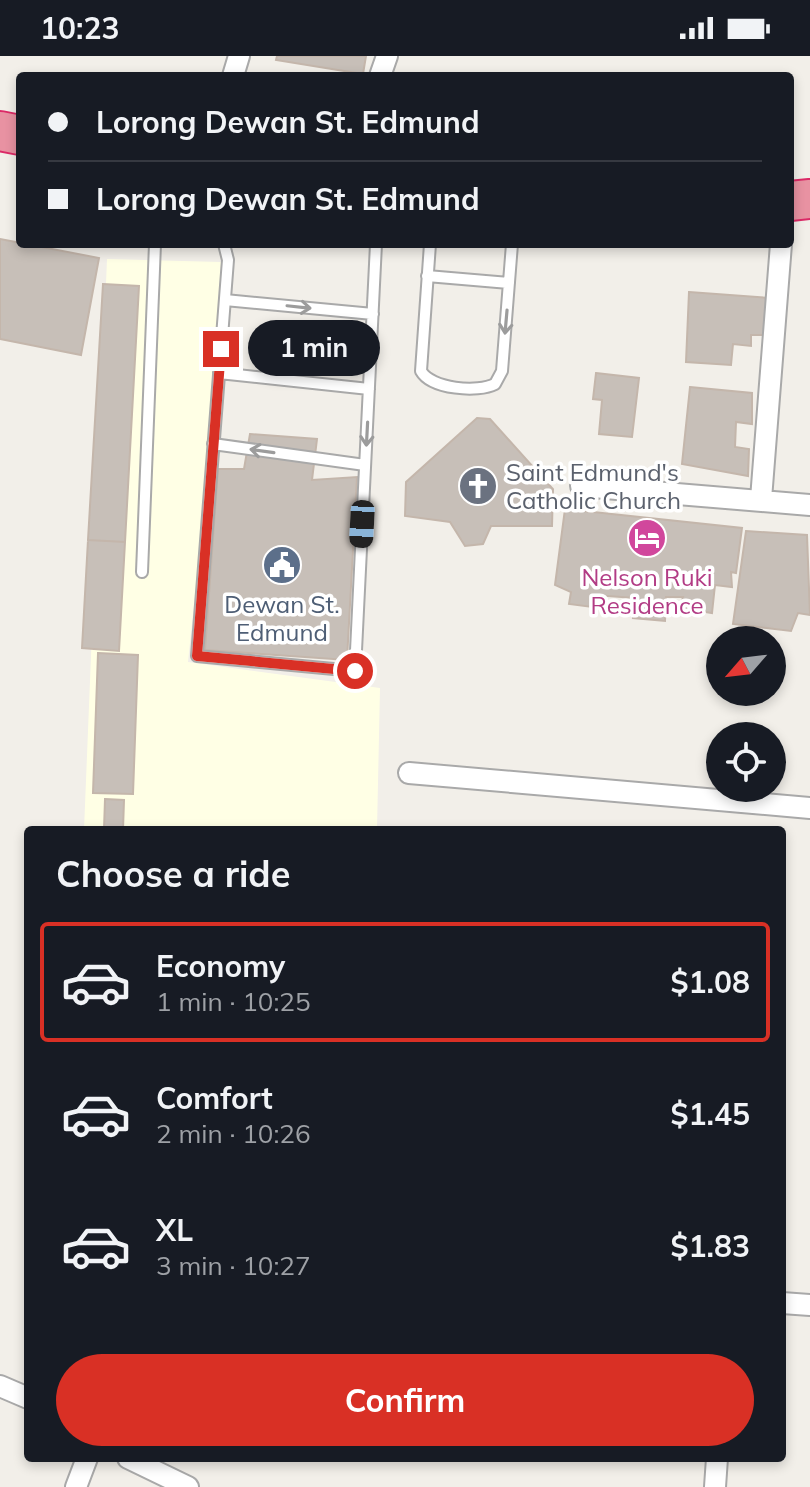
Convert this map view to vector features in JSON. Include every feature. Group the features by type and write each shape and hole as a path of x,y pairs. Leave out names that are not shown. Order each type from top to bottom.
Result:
{"street":[{"path":"761,499 781,248"},
{"path":"581,486 810,505"},
{"path":"409,773 810,808"},
{"path":"786,1303 810,1305"},
{"path":"0,1386 24,1396"},
{"path":"76,1487 85,1462"},
{"path":"143,1462 188,1487"},
{"path":"715,1487 717,1462"}],"lane":[{"path":"142,572 155,248"},
{"path":"225,248 228,260 197,656 355,671 376,248"},
{"path":"430,248 421,371 437,383 482,388 495,384 502,371 512,248"},
{"path":"427,276 509,283"},
{"path":"225,300 373,314"},
{"path":"219,373 369,389"},
{"path":"213,444 365,465"}],"shaded area":[{"path":"107,259 221,262 210,451 188,662 380,688 377,826 84,826"}],"building":[{"path":"277,56 366,56 363,72 276,60"},
{"path":"0,239 16,242 16,248 47,248 99,258 81,355 0,339"},
{"path":"103,284 139,286 125,542 88,540"},
{"path":"689,292 770,298 768,335 751,335 751,346 733,344 731,365 686,362"},
{"path":"596,373 639,378 632,437 599,434 602,400 593,399"},
{"path":"690,387 752,393 752,424 736,422 735,447 749,449 748,476 682,464"},
{"name":"Saint Edmund's Catholic Church","path":"477,418 490,419 553,489 552,526 491,526 483,544 465,546 450,522 405,516 406,482"},
{"name":"Dewan St. Edmund","path":"250,434 317,439 312,480 357,477 347,660 205,650 218,469 244,469"},
{"path":"565,509 742,528 736,573 731,572 732,587 715,585 712,613 680,608 683,597 666,597 665,621 633,618 635,598 594,595 592,607 569,604 571,592 555,585"},
{"path":"746,531 807,535 810,615 798,613 791,631 786,630 786,626 733,624"},
{"path":"88,540 125,542 119,651 82,648"},
{"path":"98,653 138,655 133,794 93,793"},
{"path":"105,799 124,800 123,826 104,826"}],"place":[{"name":"Saint Edmund's Catholic Church","path":"478,486"},
{"name":"Nelson Ruki Residence","path":"647,538"},
{"name":"Dewan St. Edmund","path":"282,565"}],"route":[{"path":"221,349 197,656 355,671"}]}
